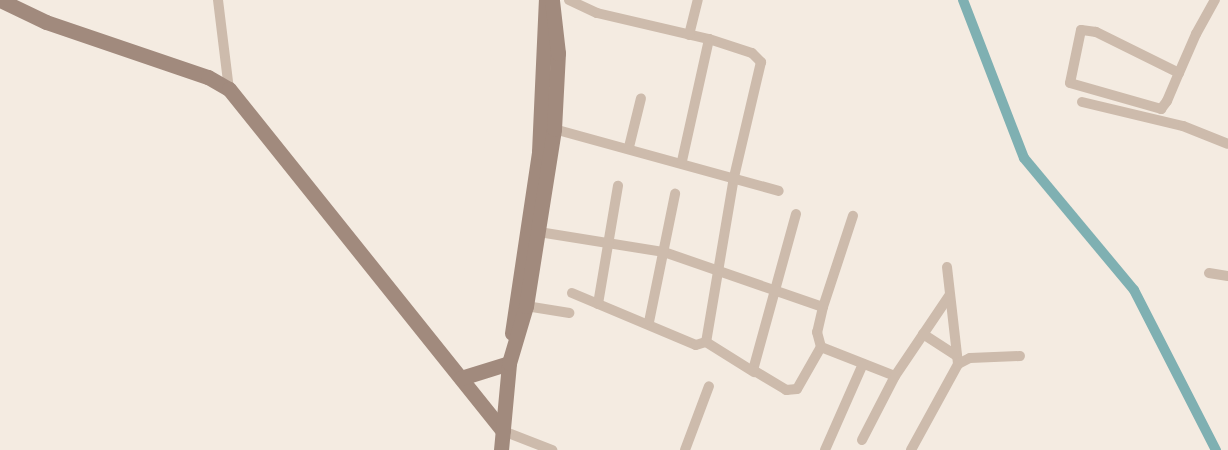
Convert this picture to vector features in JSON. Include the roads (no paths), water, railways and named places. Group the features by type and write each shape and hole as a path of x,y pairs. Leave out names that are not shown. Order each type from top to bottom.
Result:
{"main road":[{"path":"0,0 46,22 208,77 229,89 503,431"},
{"path":"501,450 539,152 546,0"},
{"path":"511,358 526,306 554,129 558,54 552,0"},
{"path":"461,378 511,358"}],"street":[{"path":"218,0 229,89"},
{"path":"569,0 597,14 709,39 752,53 761,62 734,177 706,342"},
{"path":"689,35 698,0"},
{"path":"1179,73 1096,32 1081,30 1070,82 1151,110 1161,109 1167,101 1215,0"},
{"path":"682,161 709,39"},
{"path":"629,147 641,98"},
{"path":"1082,102 1183,126 1228,144"},
{"path":"554,129 682,161 779,191"},
{"path":"598,304 606,242 618,186"},
{"path":"649,322 675,194"},
{"path":"754,372 796,214"},
{"path":"853,216 823,307 816,342 821,347 894,376"},
{"path":"539,232 664,252 823,307"},
{"path":"911,450 957,360 947,267"},
{"path":"1209,273 1228,276"},
{"path":"572,293 649,322 696,345 706,342 786,390 796,389 821,347"},
{"path":"862,440 894,376 950,296"},
{"path":"526,306 569,314"},
{"path":"923,334 957,360 1020,356"},
{"path":"825,450 863,364"},
{"path":"685,450 709,386"},
{"path":"503,431 552,450"}],"waterway":[{"path":"963,0 1024,158 1134,290 1216,450"}]}
